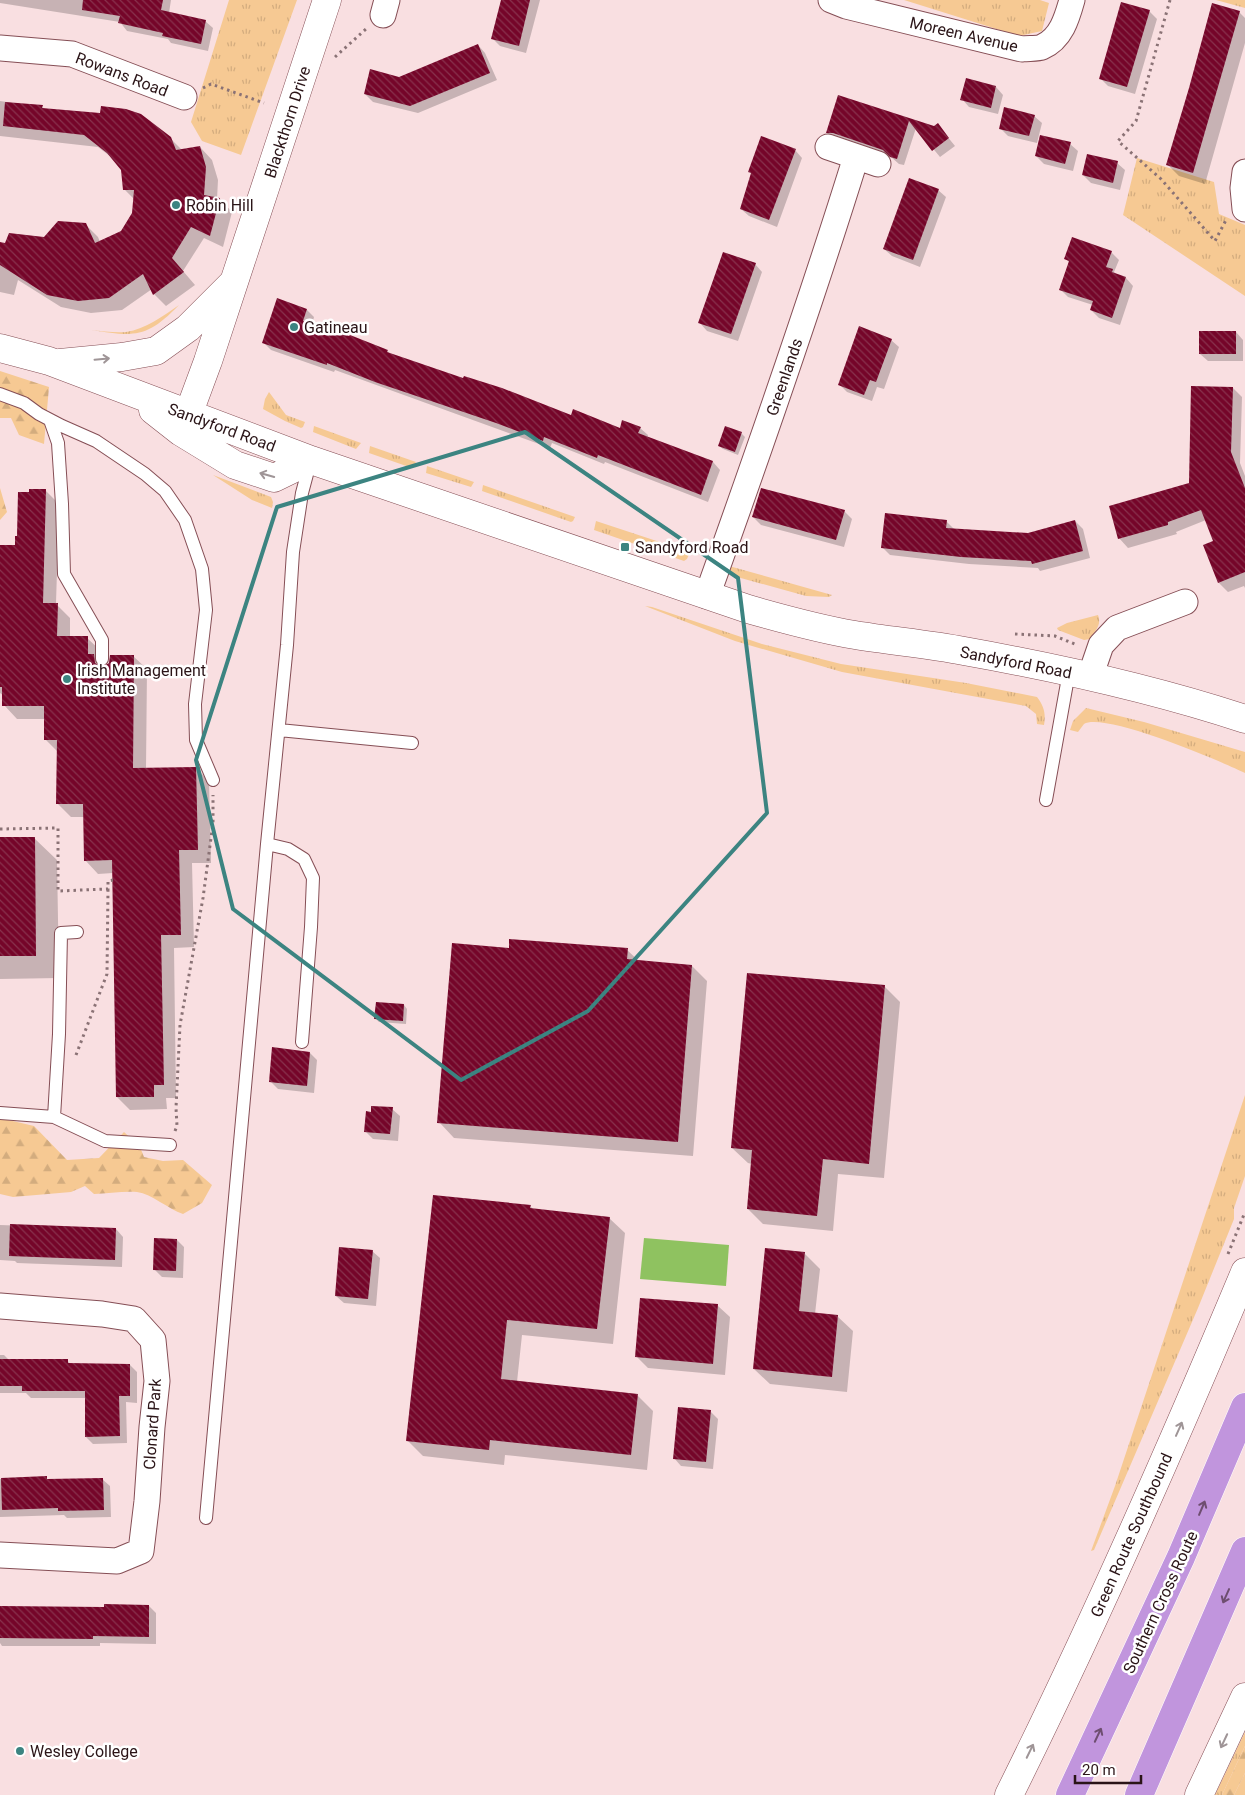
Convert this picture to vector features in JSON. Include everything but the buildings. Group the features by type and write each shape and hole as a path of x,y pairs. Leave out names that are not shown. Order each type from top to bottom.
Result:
{"highway":[{"name":"Southern Cross Route","path":"1070,1795 1181,1557 1245,1407"},
{"path":"1139,1795 1245,1551"}],"main road":[{"name":"Blackthorn Drive","path":"188,415 208,361 327,0"},
{"path":"54,363 122,357 156,351 188,328 234,282"},
{"name":"Sandyford Road","path":"0,348 54,363 311,460 707,596 798,623 854,635 962,650 1080,675 1172,697 1245,719"},
{"name":"Sandyford Road","path":"133,394 181,432 235,465 274,478 311,460"},
{"name":"Green Route Southbound","path":"1009,1795 1109,1585 1185,1415 1245,1272"},
{"path":"1199,1795 1245,1697"}],"street":[{"name":"Moreen Avenue","path":"831,0 846,6 1022,49 1042,47 1058,35 1069,12 1072,0"},
{"name":"Rowans Road","path":"0,48 72,54 184,97"},
{"name":"Greenlands","path":"707,596 824,260 867,160 828,147"},
{"name":"Sandyford Road","path":"1080,675 1101,644 1117,628 1185,602"},
{"name":"Clonard Park","path":"0,1306 102,1314 134,1319 153,1340 157,1381 141,1551 117,1561 0,1555"}],"lane":[{"path":"0,394 24,403 50,420 96,440 144,474 164,491 185,520 202,569 206,610 195,704 196,740 213,780"},
{"path":"50,420 58,443 64,574 102,640 102,659"},
{"path":"206,1518 287,644 293,552 302,493 311,460"},
{"path":"1046,800 1080,675"},
{"path":"279,730 412,743"},
{"path":"267,844 288,849 304,858 313,878 302,1042"},
{"path":"54,1117 61,933 77,932"},
{"path":"0,1113 54,1117 105,1141 170,1146"}],"path":[{"path":"1170,0 1136,121 1118,141 1161,179 1215,241 1244,190"},
{"path":"333,59 385,8"},
{"path":"184,97 212,84 264,103"},
{"path":"170,1146 176,1126 180,1024 203,898 213,823 213,780"},
{"path":"0,830 58,828 58,890 108,889"},
{"path":"57,1069 71,1068 107,974 108,880 113,880"}],"highlighted area":[{"path":"525,432 738,578 767,813 588,1011 461,1080 233,909 196,760 277,507"}],"green space":[{"path":"229,0 297,0 241,155 202,141 191,122"},
{"path":"904,0 1040,0 1049,3 1042,31 1019,36"},
{"path":"1216,0 1245,0 1245,8"},
{"path":"1137,158 1214,182 1219,214 1245,225 1245,296 1123,215"},
{"path":"179,305 158,324 140,332 119,334 91,330 126,332 154,322"},
{"path":"0,371 49,387 44,444 19,435 11,418 0,418"},
{"path":"269,392 286,415 305,422 303,427 301,428 285,421 263,409"},
{"path":"314,426 361,443 356,449 313,432"},
{"path":"370,446 416,462 412,468 369,453"},
{"path":"427,466 474,482 471,487 426,473"},
{"path":"213,475 271,497 273,502 272,508 252,500"},
{"path":"483,485 575,517 571,522 482,491"},
{"path":"0,488 7,512 0,520"},
{"path":"596,521 690,552 684,561 594,530"},
{"path":"729,566 832,595 829,597 806,596 730,575 728,572"},
{"path":"645,606 762,644 841,664 966,683 1037,697 1044,710 1044,725 1037,724 1036,714 1026,706 842,672 735,641"},
{"path":"1098,615 1099,625 1090,639 1084,640 1057,628 1067,623"},
{"path":"1086,708 1144,722 1245,752 1245,773 1163,740 1114,725 1096,722 1084,724 1078,732 1070,730 1073,721"},
{"path":"1245,1095 1245,1176 1234,1208 1234,1219 1198,1308 1094,1550 1091,1551 1115,1486"},
{"path":"0,1118 34,1126 67,1160 99,1158 124,1132 140,1147 144,1157 163,1161 183,1160 212,1185 202,1203 183,1214 143,1193 94,1194 85,1186 71,1192 13,1197 0,1194"},
{"path":"1245,1732 1245,1746 1222,1795 1215,1795"},
{"path":"1245,1746 1245,1773 1234,1795 1222,1795"},
{"path":"1245,1773 1245,1795 1234,1795"}],"shaded area":[{"path":"644,1238 729,1245 726,1286 640,1279"}],"place":[{"name":"Robin Hill","path":"176,205"},
{"name":"Gatineau","path":"294,327"},
{"name":"Sandyford Road","path":"625,547"},
{"name":"Irish Management Institute","path":"67,679"},
{"name":"Wesley College","path":"20,1751"}]}
